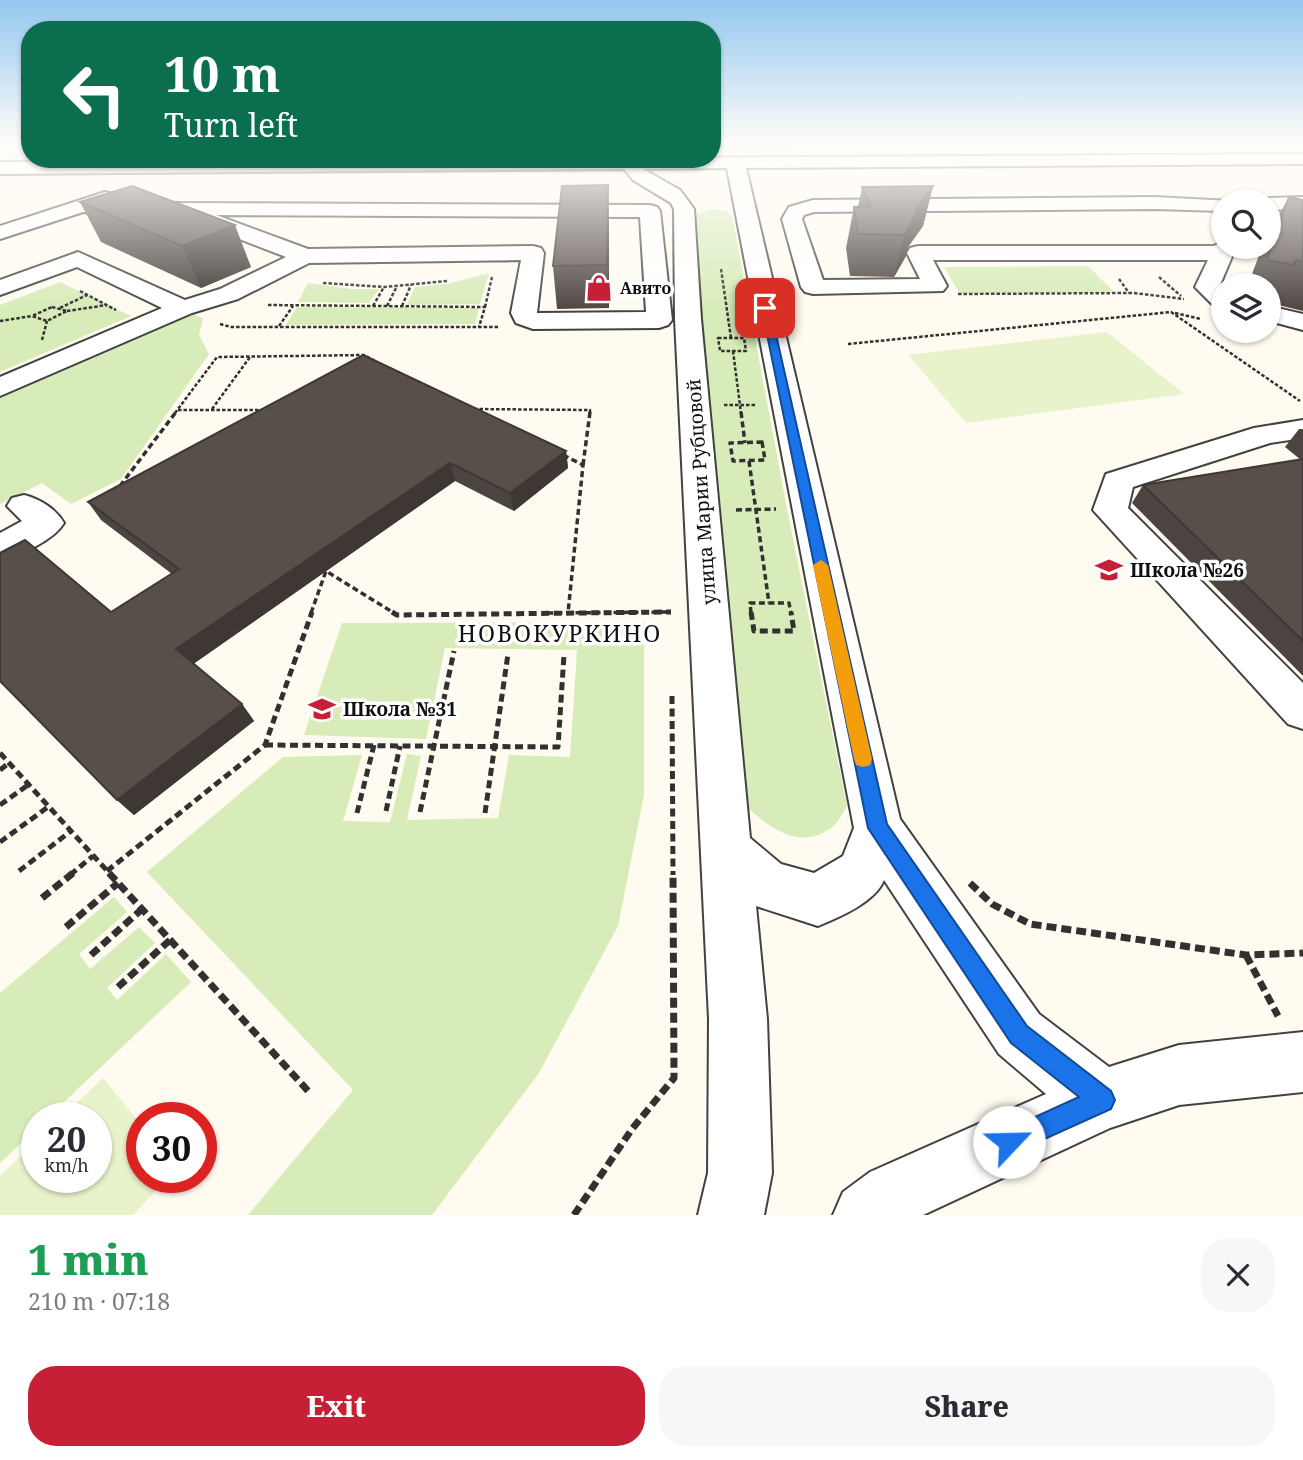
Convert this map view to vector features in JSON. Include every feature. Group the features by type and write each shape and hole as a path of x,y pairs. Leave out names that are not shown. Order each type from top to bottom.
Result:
{"street":[{"path":"82,206 91,199"},
{"path":"0,233 103,199"},
{"path":"680,199 713,206"},
{"name":"улица Марии Рубцовой","path":"717,199 674,319 727,850 738,1019 740,1173 731,1215"},
{"path":"1181,199 1147,203 813,206 796,211 792,219 813,287 934,286 918,253 1211,250"},
{"path":"1281,204 1303,203"},
{"path":"82,206 180,209 650,211 674,319 533,321 525,318 533,253 305,256 180,209"},
{"name":"улица Марии Рубцовой","path":"713,206 878,828"},
{"path":"11,210 56,215"},
{"path":"0,387 183,308 229,293 305,256"},
{"path":"0,288 78,259 183,308"},
{"path":"1281,316 1303,322"},
{"path":"1303,429 1265,435 1118,481 1110,510 1303,711"},
{"path":"0,548 47,523 24,506"},
{"path":"727,850 767,886 818,900 862,873 878,828"},
{"path":"878,828 1019,1034 1102,1100"},
{"path":"866,1215 893,1195 1102,1100 1180,1075 1303,1062"}],"path":[{"path":"479,327 494,266"},
{"path":"731,268 721,269 731,338"},
{"path":"41,272 145,324"},
{"path":"313,281 350,286 397,286 454,280"},
{"path":"402,306 411,285"},
{"path":"373,306 384,286"},
{"path":"387,306 397,286"},
{"path":"954,294 1134,293 1173,296 1191,301"},
{"path":"59,309 87,295"},
{"path":"32,316 47,321 67,311 107,305"},
{"path":"266,305 485,307"},
{"path":"279,327 293,306"},
{"path":"0,321 32,316 52,307 67,311"},
{"path":"726,307 738,307"},
{"path":"848,344 1171,312 1303,404"},
{"path":"231,317 220,324 231,327 506,327"},
{"path":"718,338 744,338 746,351 733,351 720,351 718,338"},
{"path":"733,351 746,443"},
{"path":"353,361 364,355"},
{"path":"130,483 118,490 217,356 364,355 388,367"},
{"path":"212,410 250,356"},
{"path":"720,405 760,405"},
{"path":"485,415 473,409 590,410 568,613"},
{"path":"177,410 264,410 252,416"},
{"path":"762,442 765,460 748,461 733,461 730,443 762,442"},
{"path":"559,452 583,465"},
{"path":"748,461 769,603"},
{"path":"730,510 787,509"},
{"path":"107,871 265,745 326,571 397,615 672,612"},
{"path":"750,603 769,603 789,603 794,631 754,631 750,603"},
{"path":"421,812 454,651"},
{"path":"485,813 508,654"},
{"path":"265,745 558,747 564,655"},
{"path":"357,813 374,746"},
{"path":"386,811 400,746"},
{"path":"0,753 310,1093"},
{"path":"0,770 9,763"},
{"path":"0,805 28,785"},
{"path":"0,842 48,807"},
{"path":"19,871 71,831"},
{"path":"42,898 93,856"},
{"path":"66,927 118,883"},
{"path":"91,955 142,909"},
{"path":"1030,924 1246,955 1303,953"},
{"path":"118,987 170,940"},
{"path":"1246,955 1303,1062"},
{"path":"574,1215 632,1129 674,1078"}],"green space":[{"path":"712,209 726,211 732,215 787,509 847,806 831,828 809,837 788,835 749,809 717,510 694,215"},
{"path":"1088,266 1115,293 960,294 944,267"},
{"path":"489,273 480,304 407,305 415,287 447,284"},
{"path":"60,282 131,316 0,372 0,305"},
{"path":"308,283 351,289 379,289 369,303 298,302"},
{"path":"297,307 479,308 475,324 286,325"},
{"path":"192,314 203,318 199,335 209,354 121,479 71,504 42,483 0,504 0,395 183,315"},
{"path":"1107,332 1184,394 966,423 908,355"},
{"path":"644,622 644,795 618,926 539,1073 432,1215 248,1215 353,1090 147,872 283,757 362,755 343,821 390,822 407,754 421,756 407,820 498,818 509,755 570,757 577,650 445,648 426,739 304,735 342,623"},
{"path":"114,897 127,912 79,954 90,969 139,927 155,943 107,988 117,1000 166,954 191,982 64,1102 21,1102 21,1143 0,1163 0,993"},
{"path":"103,1078 126,1106 126,1193 154,1193 133,1215 0,1215 0,1176 21,1156 21,1193 112,1193 112,1102 78,1102"}],"building":[{"path":"91,199 166,199 235,225 182,246 80,202"},
{"path":"561,199 608,199 607,265 553,266"},
{"path":"868,199 924,199 904,235 858,234 854,207 871,206"},
{"path":"1288,199 1303,200 1303,262 1296,260 1293,265 1267,260 1281,259 1281,220"},
{"path":"363,355 566,451 510,493 450,463 176,649 242,704 117,800 0,681 0,553 25,540 111,612 179,569 88,502"},
{"path":"1303,459 1303,641 1143,485"}],"slow traffic":[{"path":"821,565 863,759"}],"place":[{"name":"Авито","path":"599,288"},
{"name":"Школа №26","path":"1109,570"},
{"name":"Школа №31","path":"322,709"}],"district":[{"name":"НОВОКУРКИНО","path":"560,634"}],"route":[{"path":"765,308 878,828 1019,1034 1102,1100 1009,1142"}]}
